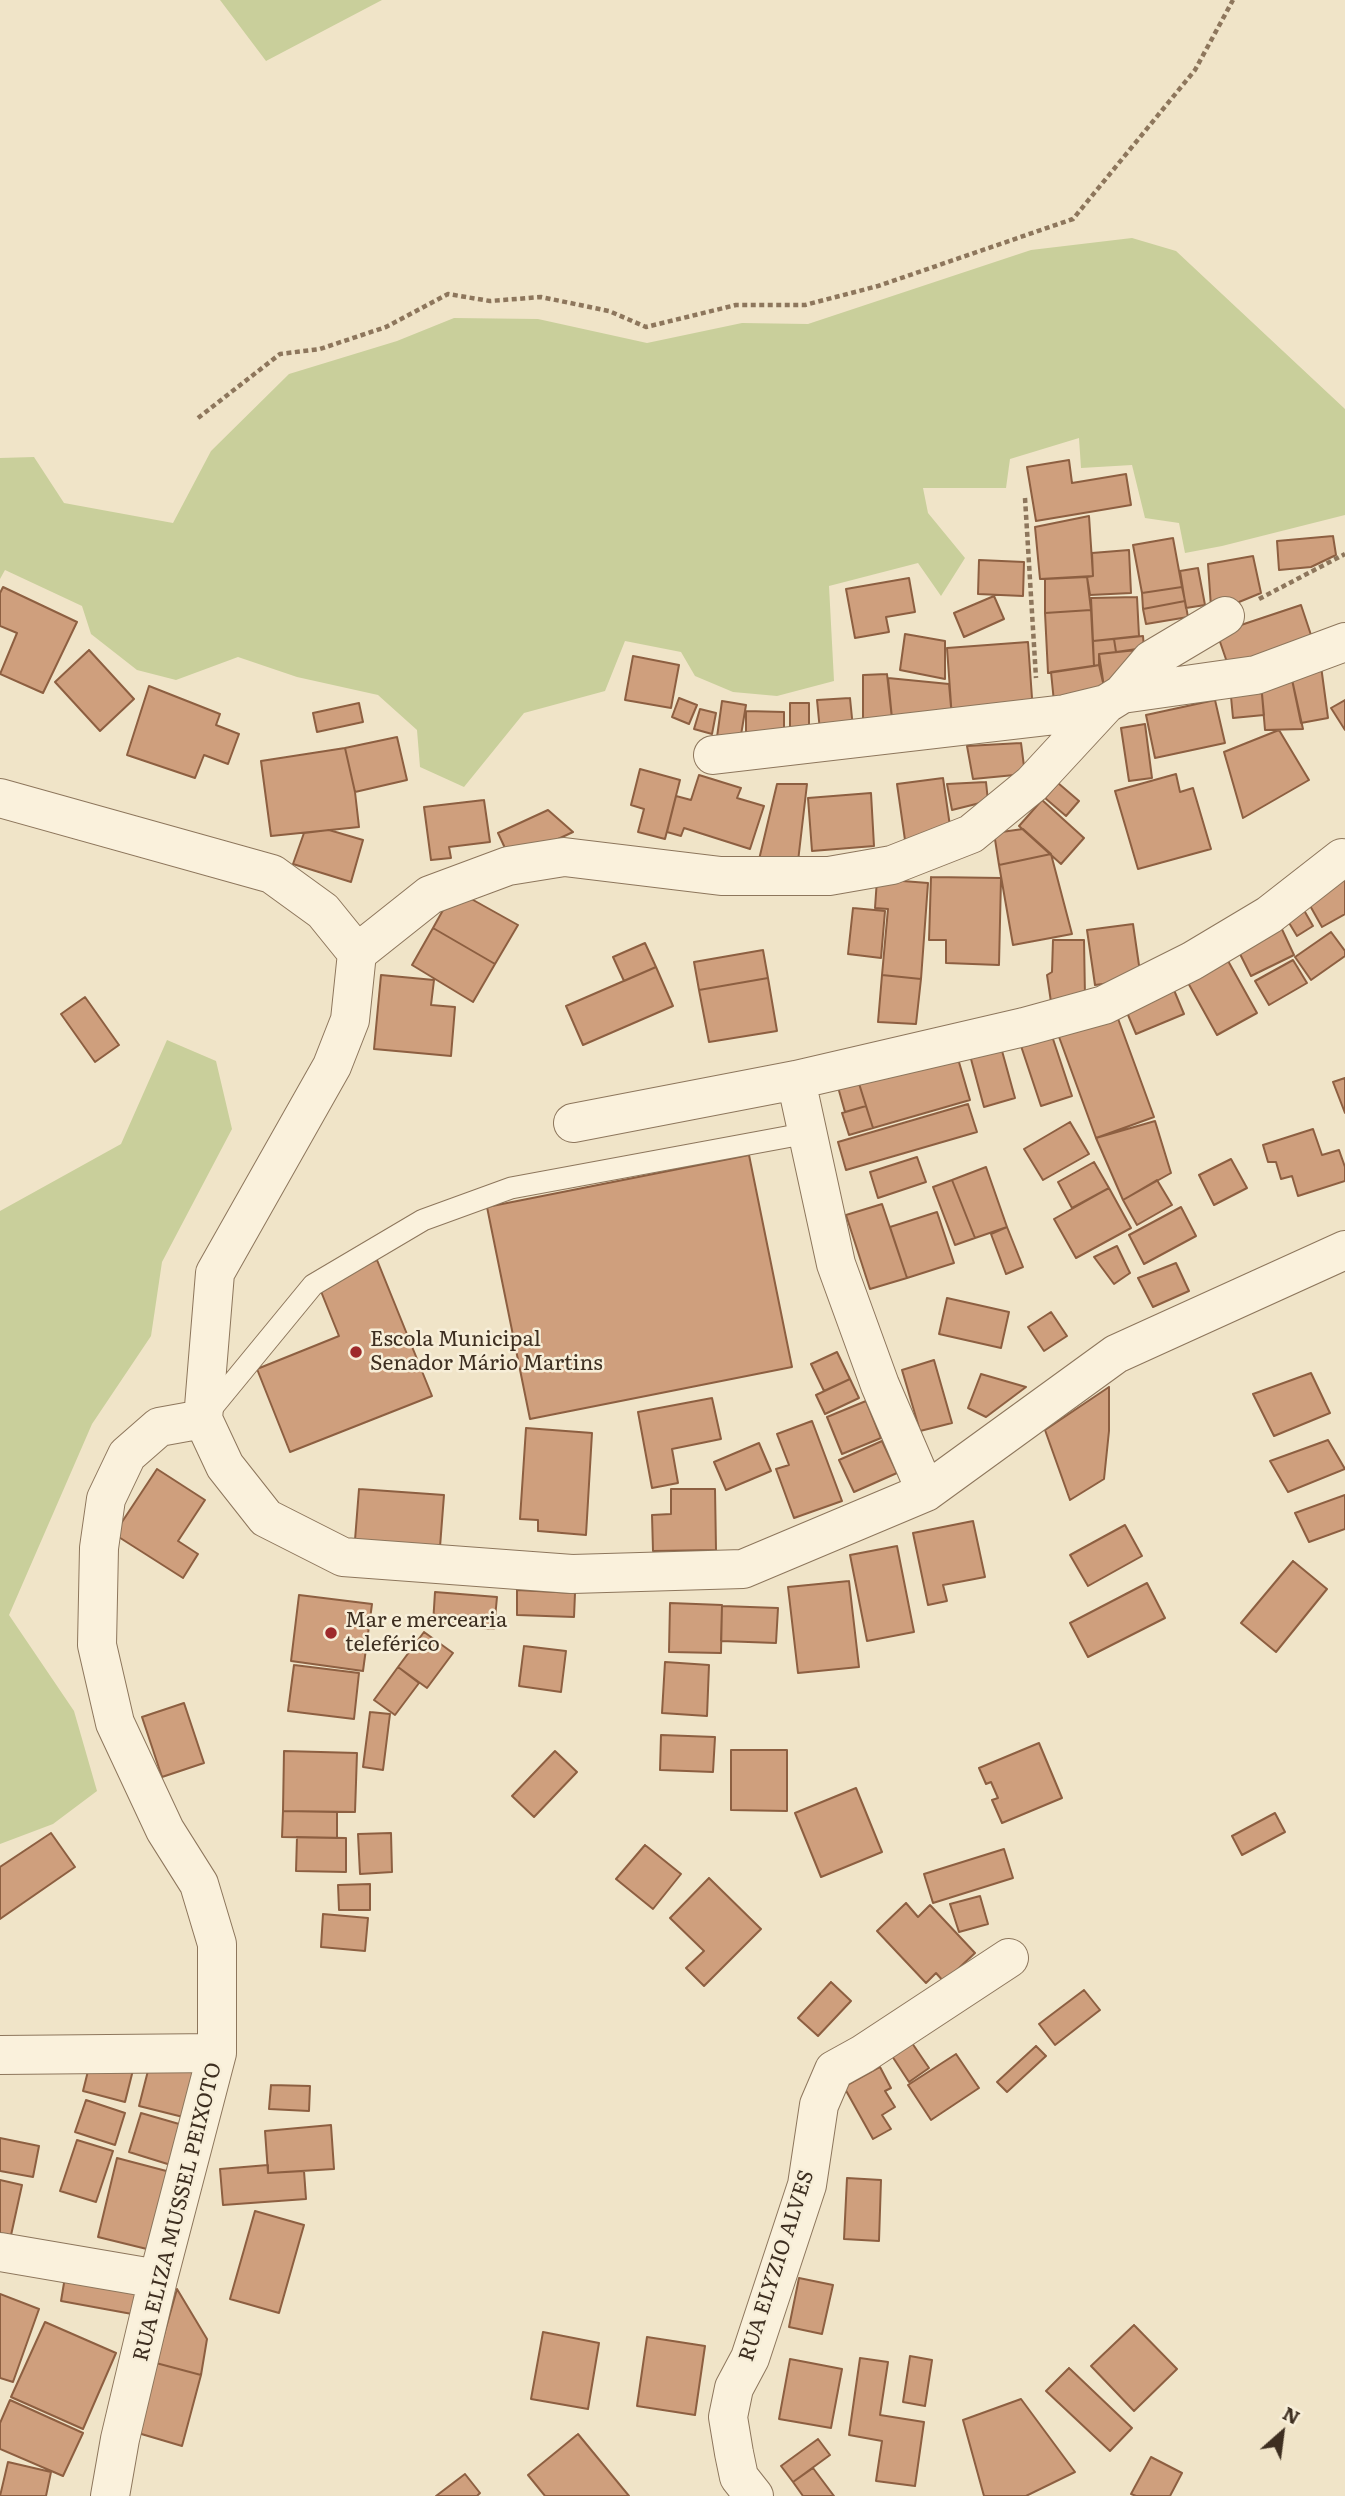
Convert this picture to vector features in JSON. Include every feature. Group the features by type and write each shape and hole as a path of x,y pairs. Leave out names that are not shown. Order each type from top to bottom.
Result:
{"street":[{"path":"357,953 430,895 508,866 564,857 721,876 829,876 892,865 971,834 1032,784 1151,660 1225,616"},
{"path":"713,755 1038,717 1114,699 1256,676 1345,642"},
{"path":"0,798 272,874 323,911 357,953 350,1020 332,1066 215,1273 203,1419 225,1466 266,1518 343,1557 572,1574 743,1569 926,1492 1116,1354 1345,1250"},
{"path":"573,1123 796,1080 1024,1027 1104,1005 1192,961 1269,915 1342,858"},
{"path":"796,1080 836,1264 880,1385 926,1492"},
{"name":"RUA ELIZA MUSSEL PEIXOTO","path":"110,2496 120,2439 158,2279 217,2053 217,1944 199,1884 165,1830 115,1723 97,1645 99,1548 106,1499 127,1455 159,1427 203,1419"},
{"name":"RUA ELYZIO ALVES","path":"754,2496 739,2477 728,2417 734,2388 750,2358 807,2185 819,2105 834,2070 1009,1958"},
{"path":"0,2055 217,2053"},
{"path":"0,2252 158,2279"}],"lane":[{"path":"203,1419 313,1285 423,1220 511,1188 808,1133"}],"path":[{"path":"198,418 280,354 320,349 386,327 448,294 490,301 541,297 609,311 646,327 736,305 805,305 878,285 1073,219 1195,70 1233,0"},
{"path":"1025,498 1038,717"},
{"path":"1225,616 1345,554"}],"green space":[{"path":"220,0 382,0 266,61"},
{"path":"1132,238 1176,251 1345,409 1345,515 1185,553 1179,523 1145,518 1132,465 1081,468 1079,438 1010,459 1006,488 923,488 928,513 965,558 941,596 918,563 829,586 834,681 777,696 733,692 695,676 681,652 625,641 605,691 524,713 464,787 420,767 417,730 378,695 297,677 238,657 176,680 137,670 91,634 82,606 5,570 0,579 0,458 34,457 64,503 173,523 211,451 289,374 397,341 454,318 538,319 647,343 742,323 808,324 1031,250"},
{"path":"167,1040 216,1061 232,1129 162,1262 151,1336 92,1424 9,1615 74,1711 97,1791 53,1824 0,1844 0,1211 121,1144"}],"building":[{"path":"1069,460 1072,483 1126,474 1131,505 1036,521 1027,467"},
{"path":"1089,516 1093,576 1040,579 1035,527"},
{"path":"1333,536 1336,555 1311,567 1279,570 1277,541"},
{"path":"1173,538 1182,587 1142,593 1133,545"},
{"path":"1129,550 1131,593 1090,595 1087,577 1093,576 1092,553"},
{"path":"1253,556 1261,593 1239,602 1211,607 1208,564"},
{"path":"979,560 1024,562 1023,596 978,594"},
{"path":"1198,568 1205,605 1186,608 1180,571"},
{"path":"1087,577 1091,610 1045,613 1045,579"},
{"path":"909,578 915,612 886,617 889,632 855,638 846,589"},
{"path":"3,587 77,622 43,693 0,674 17,633 0,626 0,593"},
{"path":"1182,587 1185,601 1143,609 1142,593"},
{"path":"994,596 1004,619 964,637 954,613"},
{"path":"1137,597 1139,636 1093,641 1091,598"},
{"path":"1185,601 1188,617 1146,624 1143,609"},
{"path":"1301,605 1314,644 1230,671 1217,633"},
{"path":"1091,610 1094,666 1048,673 1045,613"},
{"path":"905,634 945,641 945,679 900,670"},
{"path":"1143,636 1144,648 1116,652 1114,639"},
{"path":"1114,639 1116,652 1099,654 1099,665 1094,666 1093,641"},
{"path":"1028,642 1033,712 952,718 947,648"},
{"path":"89,650 134,699 100,731 55,682"},
{"path":"1137,650 1104,687 1099,654"},
{"path":"633,656 679,665 671,708 625,700"},
{"path":"1099,665 1105,691 1054,702 1051,672"},
{"path":"1321,666 1328,718 1301,723 1291,675"},
{"path":"887,674 893,728 863,732 863,675"},
{"path":"1291,675 1303,729 1265,730 1261,683"},
{"path":"888,678 949,684 952,718 893,728"},
{"path":"1261,683 1264,715 1233,718 1230,686"},
{"path":"149,686 220,714 216,725 239,734 228,764 204,755 195,778 127,755"},
{"path":"679,698 697,705 689,724 672,717"},
{"path":"850,698 853,728 820,731 817,700"},
{"path":"1215,700 1225,743 1155,758 1146,715"},
{"path":"1345,700 1345,730 1331,708"},
{"path":"722,701 746,705 740,741 717,737"},
{"path":"359,703 363,722 317,732 313,713"},
{"path":"790,703 809,703 809,734 790,734"},
{"path":"700,709 716,713 712,734 694,729"},
{"path":"746,711 784,712 784,741 746,741"},
{"path":"1145,724 1152,778 1129,781 1121,728"},
{"path":"1279,730 1309,780 1243,818 1224,752"},
{"path":"397,737 407,780 355,792 345,748"},
{"path":"1021,743 1025,774 973,779 967,746"},
{"path":"345,748 355,792 359,827 271,836 261,761"},
{"path":"640,769 680,780 665,839 638,832 644,809 631,805"},
{"path":"1176,774 1180,792 1193,788 1211,849 1138,869 1115,791"},
{"path":"699,775 741,788 737,798 764,806 750,849 684,828 681,836 667,832 676,796 691,800"},
{"path":"943,778 951,833 905,840 897,784"},
{"path":"986,782 988,801 952,810 947,784"},
{"path":"1058,783 1079,801 1066,816 1045,798"},
{"path":"777,784 807,784 797,870 757,868"},
{"path":"871,793 874,846 812,851 808,798"},
{"path":"484,800 490,842 449,847 451,858 431,860 424,807"},
{"path":"1042,800 1084,838 1061,864 1019,826"},
{"path":"548,810 573,832 511,861 498,833"},
{"path":"1023,829 1051,854 999,865 994,833"},
{"path":"329,830 363,840 351,882 293,864 304,833"},
{"path":"1051,854 1072,934 1013,945 999,865"},
{"path":"1345,872 1345,914 1322,927 1304,895"},
{"path":"931,877 1001,878 999,965 946,963 946,940 929,940"},
{"path":"877,879 928,883 921,979 882,975 888,909 875,908"},
{"path":"466,896 518,925 495,964 433,928 447,903"},
{"path":"1297,898 1313,926 1297,936 1280,908"},
{"path":"853,908 885,911 881,958 848,954"},
{"path":"1133,924 1141,979 1095,985 1087,930"},
{"path":"1280,925 1294,955 1251,976 1236,946"},
{"path":"433,928 495,964 473,1002 412,965"},
{"path":"1331,932 1345,951 1345,956 1311,980 1295,957"},
{"path":"1053,940 1084,940 1085,997 1051,1002 1047,975 1052,972"},
{"path":"645,943 656,967 624,981 613,957"},
{"path":"763,950 768,978 699,990 694,962"},
{"path":"1222,950 1257,1013 1217,1035 1182,972"},
{"path":"1293,960 1307,983 1269,1005 1255,981"},
{"path":"656,967 673,1006 583,1045 566,1006"},
{"path":"381,975 434,980 431,1005 455,1007 451,1056 374,1049"},
{"path":"882,975 921,979 916,1024 878,1022"},
{"path":"768,978 777,1031 709,1042 699,990"},
{"path":"1171,983 1184,1014 1136,1034 1123,1003"},
{"path":"85,997 119,1045 95,1062 61,1014"},
{"path":"1113,1005 1154,1117 1096,1138 1055,1026"},
{"path":"1049,1027 1072,1096 1041,1106 1018,1037"},
{"path":"999,1040 1015,1098 984,1107 968,1048"},
{"path":"954,1045 970,1100 873,1128 856,1074"},
{"path":"856,1074 866,1106 845,1112 836,1080"},
{"path":"1345,1078 1345,1113 1333,1082"},
{"path":"968,1104 977,1132 846,1170 838,1142"},
{"path":"866,1106 873,1128 849,1135 842,1113"},
{"path":"1155,1121 1171,1173 1123,1200 1096,1138"},
{"path":"1070,1122 1089,1154 1043,1180 1024,1149"},
{"path":"1313,1129 1322,1155 1339,1150 1345,1167 1345,1181 1298,1196 1292,1176 1281,1179 1276,1162 1268,1162 1263,1145"},
{"path":"749,1155 792,1367 530,1419 487,1207"},
{"path":"917,1157 926,1182 878,1198 870,1172"},
{"path":"1231,1159 1247,1188 1214,1205 1199,1175"},
{"path":"1094,1162 1109,1188 1072,1208 1058,1182"},
{"path":"986,1167 1007,1227 975,1238 952,1180"},
{"path":"952,1180 975,1238 955,1245 933,1187"},
{"path":"1157,1180 1172,1205 1137,1225 1123,1200"},
{"path":"1109,1188 1131,1228 1076,1258 1054,1219"},
{"path":"882,1204 907,1278 870,1289 846,1215"},
{"path":"1181,1207 1196,1236 1144,1264 1129,1235"},
{"path":"937,1212 954,1263 907,1278 890,1227"},
{"path":"1007,1227 1023,1267 1006,1274 991,1234"},
{"path":"1117,1246 1130,1273 1114,1284 1094,1257"},
{"name":"Escola Municipal Senador Mário Martins","path":"377,1260 432,1396 290,1452 257,1369 339,1336 318,1284"},
{"path":"1176,1263 1189,1291 1153,1307 1138,1278"},
{"path":"947,1298 1009,1312 1001,1348 939,1334"},
{"path":"1051,1312 1067,1336 1044,1351 1028,1327"},
{"path":"837,1352 850,1379 824,1391 811,1364"},
{"path":"934,1360 952,1423 920,1431 902,1370"},
{"path":"1311,1373 1330,1413 1274,1436 1253,1394"},
{"path":"981,1374 1026,1387 986,1417 968,1408"},
{"path":"850,1379 859,1398 825,1414 816,1395"},
{"path":"1109,1387 1109,1431 1104,1479 1070,1500 1045,1430"},
{"path":"712,1398 721,1439 672,1449 678,1483 652,1488 638,1412"},
{"path":"866,1401 881,1438 842,1454 827,1417"},
{"path":"812,1421 842,1501 794,1518 776,1469 789,1465 777,1434"},
{"path":"526,1428 592,1433 586,1535 538,1531 538,1520 520,1519"},
{"path":"1328,1440 1345,1469 1288,1492 1270,1461"},
{"path":"882,1441 897,1473 854,1492 839,1460"},
{"path":"759,1443 771,1471 726,1490 714,1462"},
{"path":"157,1469 205,1500 178,1541 198,1554 183,1578 114,1534"},
{"path":"359,1489 444,1495 440,1547 355,1540"},
{"path":"671,1489 715,1489 716,1550 653,1551 652,1515 671,1514"},
{"path":"1345,1495 1345,1529 1309,1542 1295,1513"},
{"path":"973,1521 985,1577 943,1585 947,1601 928,1605 913,1533"},
{"path":"1125,1525 1142,1556 1088,1586 1070,1555"},
{"path":"897,1546 914,1632 867,1641 850,1555"},
{"path":"1293,1561 1327,1589 1276,1652 1241,1623"},
{"path":"849,1581 859,1667 798,1673 788,1587"},
{"path":"1147,1583 1165,1618 1088,1657 1070,1623"},
{"path":"517,1590 575,1593 574,1617 517,1615"},
{"path":"435,1592 497,1597 494,1629 433,1624"},
{"name":"Mar e mercearia teleférico","path":"299,1595 372,1604 363,1671 291,1661"},
{"path":"670,1603 722,1605 721,1653 669,1652"},
{"path":"722,1606 778,1608 776,1643 721,1641"},
{"path":"424,1632 453,1653 427,1688 398,1667"},
{"path":"524,1646 566,1651 561,1692 519,1686"},
{"path":"665,1662 709,1665 707,1716 662,1713"},
{"path":"294,1665 359,1673 354,1719 288,1711"},
{"path":"398,1667 419,1683 395,1715 374,1700"},
{"path":"184,1703 204,1763 162,1777 142,1717"},
{"path":"370,1712 390,1714 383,1770 363,1767"},
{"path":"661,1735 715,1737 713,1772 660,1770"},
{"path":"1039,1743 1062,1798 1002,1823 992,1800 998,1798 991,1782 986,1784 979,1768"},
{"path":"731,1750 787,1750 787,1811 731,1810"},
{"path":"284,1751 357,1753 355,1812 283,1811"},
{"path":"555,1751 577,1772 534,1817 512,1796"},
{"path":"856,1788 882,1852 821,1877 795,1813"},
{"path":"283,1811 337,1812 337,1838 282,1837"},
{"path":"1275,1813 1285,1832 1242,1855 1232,1836"},
{"path":"51,1833 75,1867 0,1919 0,1867"},
{"path":"391,1833 392,1872 360,1874 358,1834"},
{"path":"297,1837 346,1838 346,1872 296,1871"},
{"path":"645,1845 681,1874 653,1909 616,1879"},
{"path":"1004,1849 1013,1878 933,1903 924,1874"},
{"path":"709,1878 761,1929 704,1986 686,1968 704,1951 670,1918"},
{"path":"370,1884 370,1910 339,1910 338,1885"},
{"path":"980,1896 988,1924 959,1932 950,1904"},
{"path":"906,1903 918,1917 930,1905 975,1953 944,1982 936,1973 926,1983 877,1931"},
{"path":"323,1914 368,1918 365,1951 321,1947"},
{"path":"831,1982 851,2001 818,2036 798,2018"},
{"path":"1084,1990 1100,2010 1055,2045 1039,2024"},
{"path":"912,2043 929,2068 909,2082 892,2056"},
{"path":"1036,2046 1046,2056 1007,2092 997,2082"},
{"path":"956,2054 979,2088 931,2120 908,2085"},
{"path":"91,2059 133,2070 125,2102 83,2091"},
{"path":"151,2059 204,2061 187,2118 139,2106"},
{"path":"880,2067 891,2088 885,2091 895,2107 882,2115 891,2129 873,2139 844,2087"},
{"path":"271,2085 310,2086 309,2111 269,2109"},
{"path":"86,2100 125,2113 115,2145 75,2132"},
{"path":"141,2113 186,2126 174,2166 129,2152"},
{"path":"331,2125 334,2169 268,2173 265,2131"},
{"path":"0,2138 39,2146 33,2177 0,2171"},
{"path":"77,2140 113,2151 96,2202 60,2191"},
{"path":"117,2158 174,2173 155,2251 98,2237"},
{"path":"268,2165 268,2173 304,2171 306,2199 223,2205 220,2169"},
{"path":"847,2178 881,2180 879,2241 844,2239"},
{"path":"0,2180 22,2185 8,2249 0,2247"},
{"path":"255,2211 304,2225 279,2313 230,2299"},
{"path":"66,2271 138,2284 132,2314 61,2301"},
{"path":"799,2278 833,2285 822,2334 789,2327"},
{"path":"177,2289 207,2339 201,2375 156,2363"},
{"path":"0,2294 39,2309 13,2382 0,2378"},
{"path":"45,2322 116,2353 83,2429 11,2397"},
{"path":"1134,2325 1177,2369 1134,2411 1091,2366"},
{"path":"543,2332 599,2343 588,2409 531,2399"},
{"path":"647,2337 705,2346 695,2415 637,2406"},
{"path":"910,2356 932,2360 925,2406 903,2402"},
{"path":"860,2358 888,2362 880,2415 924,2422 915,2486 876,2481 882,2441 849,2435"},
{"path":"790,2359 842,2369 831,2428 779,2419"},
{"path":"156,2363 201,2375 182,2446 138,2433"},
{"path":"1069,2368 1132,2428 1110,2451 1046,2391"},
{"path":"1021,2399 1075,2472 1026,2496 984,2496 963,2420"},
{"path":"10,2400 83,2433 63,2476 0,2449 0,2423"},
{"path":"578,2434 629,2496 545,2496 528,2475"},
{"path":"818,2439 830,2455 793,2482 781,2466"},
{"path":"1151,2457 1182,2473 1170,2496 1131,2494"},
{"path":"8,2462 51,2472 46,2496 0,2496"},
{"path":"813,2468 834,2496 803,2496 793,2482"},
{"path":"465,2474 480,2493 477,2496 436,2496"}],"place":[{"name":"Escola Municipal Senador Mário Martins","path":"356,1352"},
{"name":"Mar e mercearia teleférico","path":"331,1633"}]}
